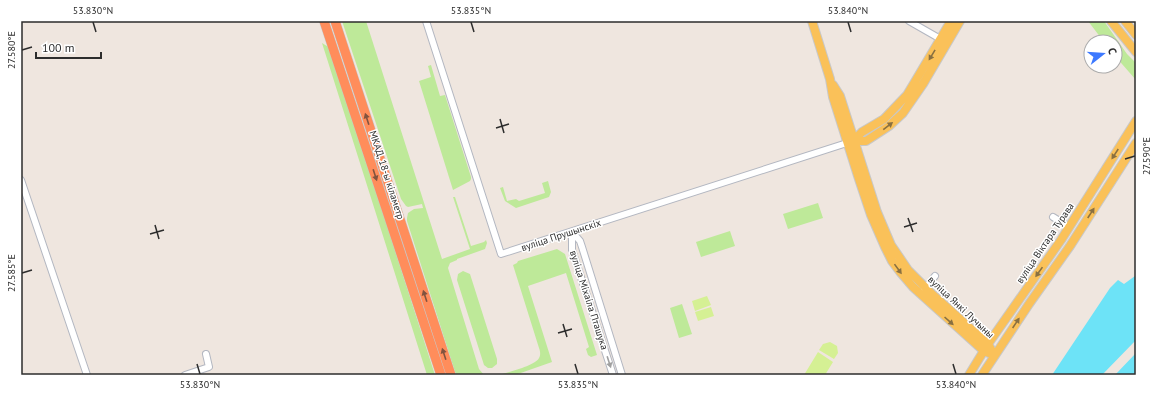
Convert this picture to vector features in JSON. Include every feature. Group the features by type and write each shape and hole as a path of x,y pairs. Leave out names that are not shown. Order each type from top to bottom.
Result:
{"highway":[{"name":"МКАД, 18-ы кіламетр","path":"324,21 433,335"},
{"name":"МКАД, 18-ы кіламетр","path":"336,21 433,335"},
{"path":"433,335 441,375"},
{"path":"433,335 451,375"}],"main road":[{"name":"вуліца Янкі Лучыны","path":"812,21 834,97 850,142 891,245 923,291 994,355"},
{"path":"944,41 951,21"},
{"path":"850,142 862,132 884,118 907,95 916,80 960,21"},
{"path":"1111,21 1136,52"},
{"path":"1125,21 1136,35"},
{"name":"вуліца Віктара Турава","path":"969,375 1068,227 1136,121"},
{"path":"982,375 994,355 1070,246 1136,142"}],"street":[{"name":"вуліца Прушынскіх","path":"426,21 501,254 850,142"},
{"path":"909,21 944,41"},
{"path":"21,180 87,375"},
{"path":"1053,217 1068,227"},
{"name":"вуліца Міхаіла Пташука","path":"572,232 572,250 614,375"},
{"name":"вуліца Міхаіла Пташука","path":"572,232 580,241 622,375"},
{"path":"923,291 935,276"},
{"path":"185,375 209,367 206,354"}],"green space":[{"path":"342,21 366,21 442,259 470,249 453,197 455,197 471,246 486,240 487,243 485,249 457,259 450,263 448,268 479,369 484,375 456,375 407,221 408,213 414,209 423,208 422,204 408,207 401,199"},
{"path":"1088,21 1104,21 1113,34 1098,34"},
{"path":"322,43 330,48 435,375 427,375"},
{"path":"1123,48 1136,63 1136,80 1123,65"},
{"path":"431,65 440,96 445,95 471,177 470,181 453,190 419,81 431,77 428,66"},
{"path":"548,181 551,192 549,197 516,208 505,201 500,188 503,187 507,201 516,199 519,201 545,193 542,183"},
{"path":"818,203 823,218 788,229 783,214"},
{"path":"730,231 735,246 701,257 696,242"},
{"path":"557,249 565,254 597,355 591,357 588,355 586,349 589,347 566,273 528,286 552,362 515,375 499,375 532,364 537,361 540,355 513,265 518,261"},
{"path":"463,271 470,274 497,359 497,364 492,368 488,368 484,365 457,280 458,274"},
{"path":"707,296 711,305 695,311 692,301"},
{"path":"682,304 692,334 679,338 670,308"},
{"path":"711,307 714,316 698,321 695,312"},
{"path":"830,342 837,346 838,353 834,359 819,350 823,344"},
{"path":"818,352 833,362 825,375 804,375"}],"water":[{"path":"1135,276 1136,340 1102,375 1052,375 1110,288 1118,280 1124,284"},
{"path":"1136,353 1136,375 1115,375"}]}
